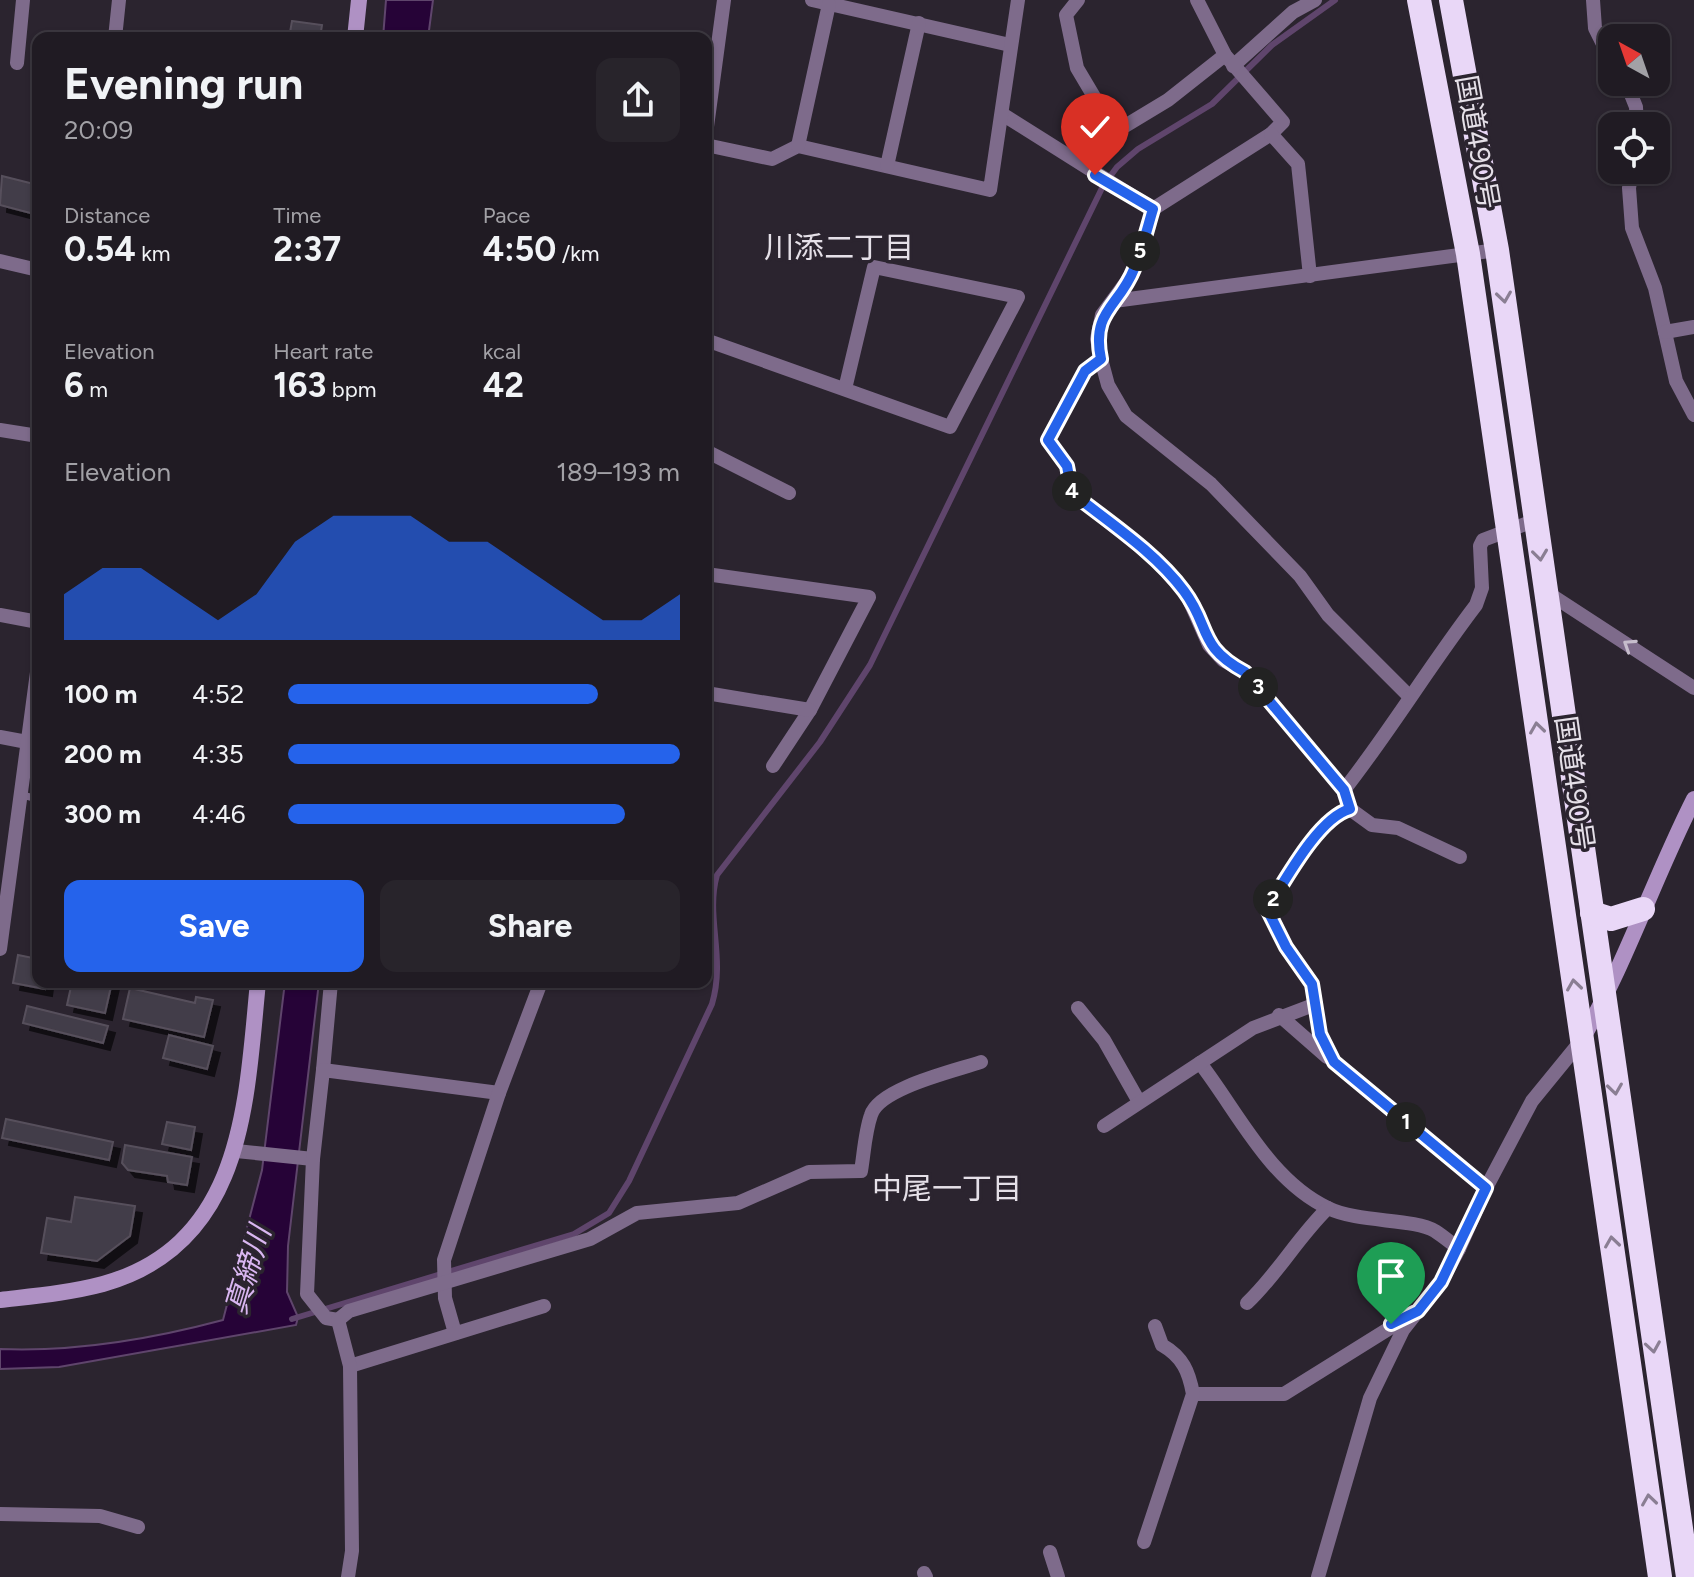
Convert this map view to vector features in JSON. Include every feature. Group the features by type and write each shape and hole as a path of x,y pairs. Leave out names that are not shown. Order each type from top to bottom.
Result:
{"highway":[{"name":"国道490号","path":"1419,0 1468,254 1659,1569"},
{"name":"国道490号","path":"1451,0 1497,250 1603,1003 1689,1563"},
{"path":"1592,913 1611,919 1643,909"}],"street":[{"path":"17,63 23,0"},
{"path":"116,32 119,0"},
{"path":"356,32 359,0"},
{"path":"712,89 724,0"},
{"path":"812,0 1010,45"},
{"path":"712,146 772,159 798,146 990,190 1018,0"},
{"path":"1078,0 1066,15 1077,68 1115,132 1229,60 1293,12 1315,0"},
{"path":"1197,0 1229,60 1283,122 1271,134 1153,209 1133,273 1102,315 1097,339 1108,385 1126,416 1211,484 1300,576 1328,615 1409,696"},
{"path":"1593,0 1598,34"},
{"path":"798,146 829,4"},
{"path":"887,166 919,23"},
{"path":"1002,114 1153,209"},
{"path":"1271,134 1298,164 1310,276"},
{"path":"1630,184 1632,228 1655,288 1676,381 1694,415"},
{"path":"1114,301 1497,250"},
{"path":"0,261 32,269"},
{"path":"712,342 950,427 1018,297 874,267 845,389"},
{"path":"1665,332 1694,327"},
{"path":"1101,359 1085,371 1048,440 1067,466 1072,493 1154,558 1186,593 1209,645 1223,660 1245,672 1344,790 1350,809 1372,825 1398,828 1460,857"},
{"path":"0,430 32,435"},
{"path":"712,454 789,493"},
{"path":"1344,790 1382,742 1409,696 1480,596 1483,540 1508,528 1536,520"},
{"path":"712,575 869,597 810,710 773,766"},
{"path":"1545,591 1694,688"},
{"path":"0,615 32,621"},
{"path":"712,694 810,710"},
{"path":"0,949 2,911 22,795 32,707"},
{"path":"0,737 27,742"},
{"path":"1318,1577 1370,1398 1403,1330 1459,1249 1486,1188 1532,1101 1582,1039 1603,1003 1694,799"},
{"path":"1334,1062 1320,1034 1312,984 1286,947 1267,909 1307,848 1337,813 1350,809"},
{"path":"0,1300 104,1283 142,1268 194,1227 218,1192 236,1151 246,1106 257,988"},
{"path":"330,988 310,1159 306,1276 307,1294 313,1305 332,1319 350,1366 352,1551 348,1577"},
{"path":"455,1333 444,1282 444,1260 499,1093 539,988"},
{"path":"1104,1126 1138,1100 1279,1015 1316,1004"},
{"path":"1078,1008 1104,1040 1138,1100"},
{"path":"1279,1015 1486,1188"},
{"path":"332,1319 349,1311 590,1239 637,1213 738,1203 809,1172 861,1171 871,1112 881,1100 907,1087 981,1062"},
{"path":"1200,1063 1273,1162 1300,1190 1328,1208 1354,1217 1433,1229 1459,1249"},
{"path":"323,1070 499,1093"},
{"path":"236,1151 310,1159"},
{"path":"1247,1303 1262,1289 1304,1232 1328,1208"},
{"path":"350,1366 544,1306"},
{"path":"1193,1394 1284,1394 1391,1324 1418,1311"},
{"path":"1144,1542 1193,1394 1188,1370 1173,1351 1162,1345 1155,1326"},
{"path":"0,1514 100,1516 138,1527"},
{"path":"1050,1552 1058,1577"},
{"path":"1659,1569 1689,1563"}],"lane":[{"path":"22,795 32,798"}],"water":[{"path":"386,0 433,0 429,32 383,32"},
{"name":"真締川","path":"284,988 318,988 288,1246 287,1292 298,1317 296,1325 59,1367 0,1369 0,1349 113,1343 223,1320 262,1170"}],"building":[{"path":"292,21 322,25 321,32 290,32"},
{"path":"2,176 32,184 32,213 0,205"},
{"path":"18,955 32,958 32,987 13,983"},
{"path":"71,988 111,988 105,1013 67,1005"},
{"path":"130,988 195,1003 196,997 213,1000 204,1037 123,1019"},
{"path":"27,1006 108,1026 103,1043 23,1023"},
{"path":"169,1035 213,1046 207,1069 163,1058"},
{"path":"6,1119 113,1142 109,1160 2,1138"},
{"path":"167,1122 195,1127 191,1150 162,1144"},
{"path":"125,1145 192,1157 187,1185 168,1182 167,1176 128,1170 122,1163"},
{"path":"75,1197 135,1206 130,1236 97,1261 41,1253 47,1218 71,1222"}],"waterway":[{"path":"292,1319 574,1234 609,1213 629,1181 712,1004 717,970 713,906 717,875 820,742 870,665 1103,186 1117,167 1138,149 1212,104 1272,45 1335,0"}],"district":[{"name":"川添二丁目","path":"839,248"},
{"name":"中尾一丁目","path":"947,1189"}],"route":[{"path":"1095,175 1153,209 1133,273 1102,315 1097,339 1101,359 1085,371 1048,440 1067,466 1072,493 1154,558 1186,593 1209,645 1223,660 1245,672 1344,790 1350,809 1337,813 1307,848 1267,909 1286,947 1312,984 1320,1034 1334,1062 1486,1188 1441,1282 1418,1311 1391,1324"}]}
